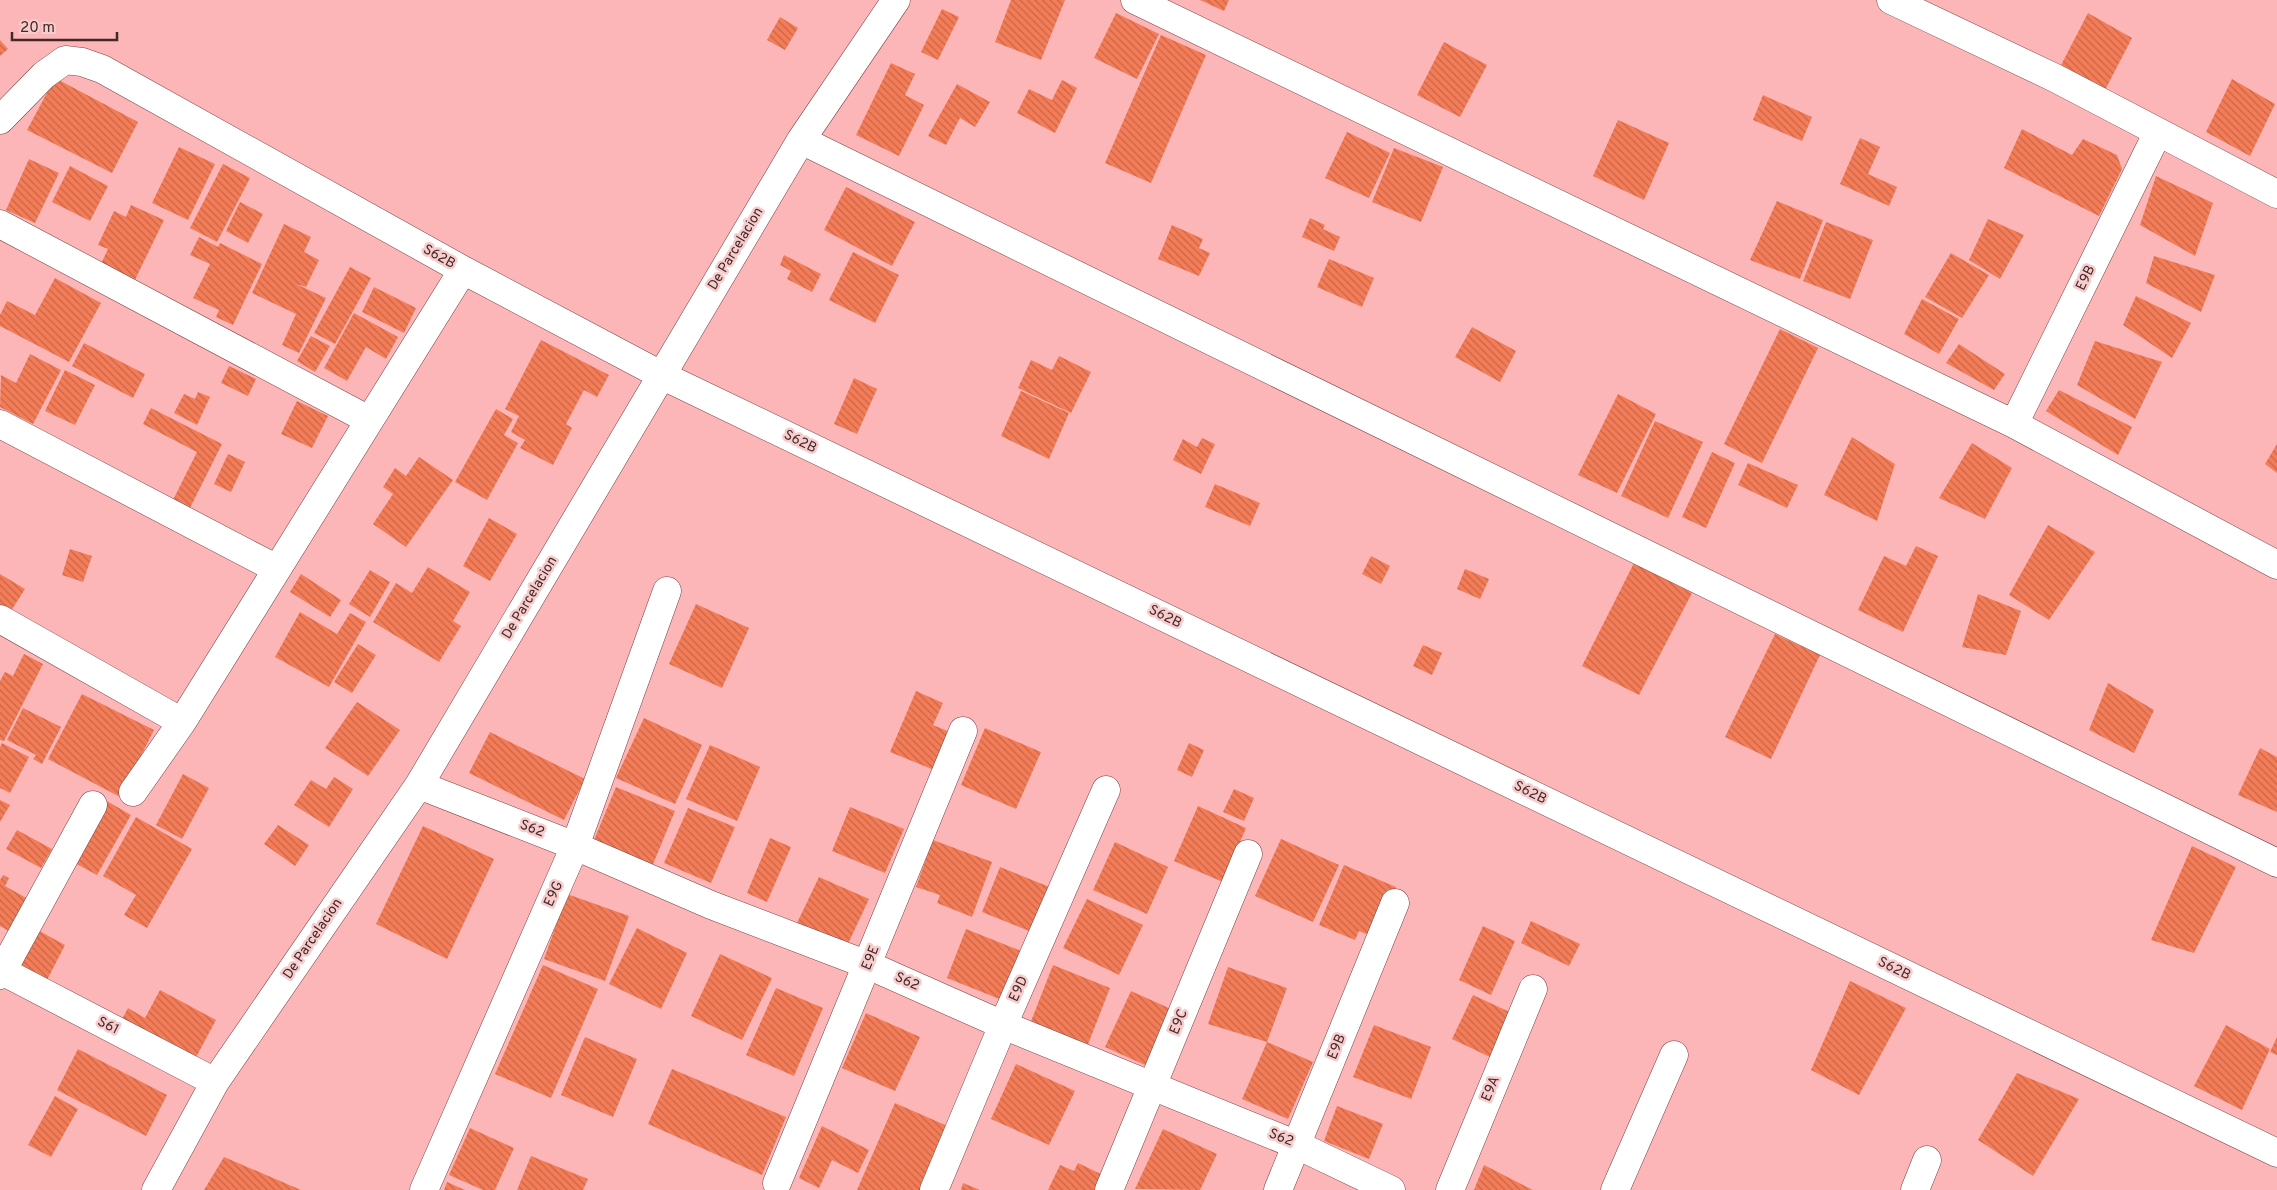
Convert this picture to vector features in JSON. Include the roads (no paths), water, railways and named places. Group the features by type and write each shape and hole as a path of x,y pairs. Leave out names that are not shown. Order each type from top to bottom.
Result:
{"street":[{"name":"De Parcelacion","path":"156,1190 215,1082 419,785 801,140 896,0"},
{"path":"1135,0 2014,424 2277,565"},
{"path":"1891,0 2055,78 2277,194"},
{"name":"S62B","path":"0,120 44,75 65,60 82,62 102,69 463,270 661,375 2277,1153"},
{"name":"E9B","path":"2014,424 2158,132"},
{"path":"801,140 2277,863"},
{"path":"0,224 369,420"},
{"path":"133,792 182,722 463,270"},
{"path":"0,424 277,569"},
{"name":"E9G","path":"424,1190 575,846 667,591"},
{"path":"0,619 182,722"},
{"name":"E9E","path":"777,1183 963,731"},
{"name":"S62","path":"419,785 575,846 711,905 868,965 1003,1025 1297,1145 1391,1190"},
{"name":"E9D","path":"934,1190 1003,1025 1106,790"},
{"path":"1,972 93,806"},
{"name":"E9C","path":"1109,1190 1248,854"},
{"name":"E9B","path":"1278,1190 1395,903"},
{"name":"S61","path":"1,972 215,1082"},
{"name":"E9A","path":"1450,1190 1533,989"},
{"path":"1615,1190 1674,1055"},
{"path":"1914,1190 1927,1160"}]}
